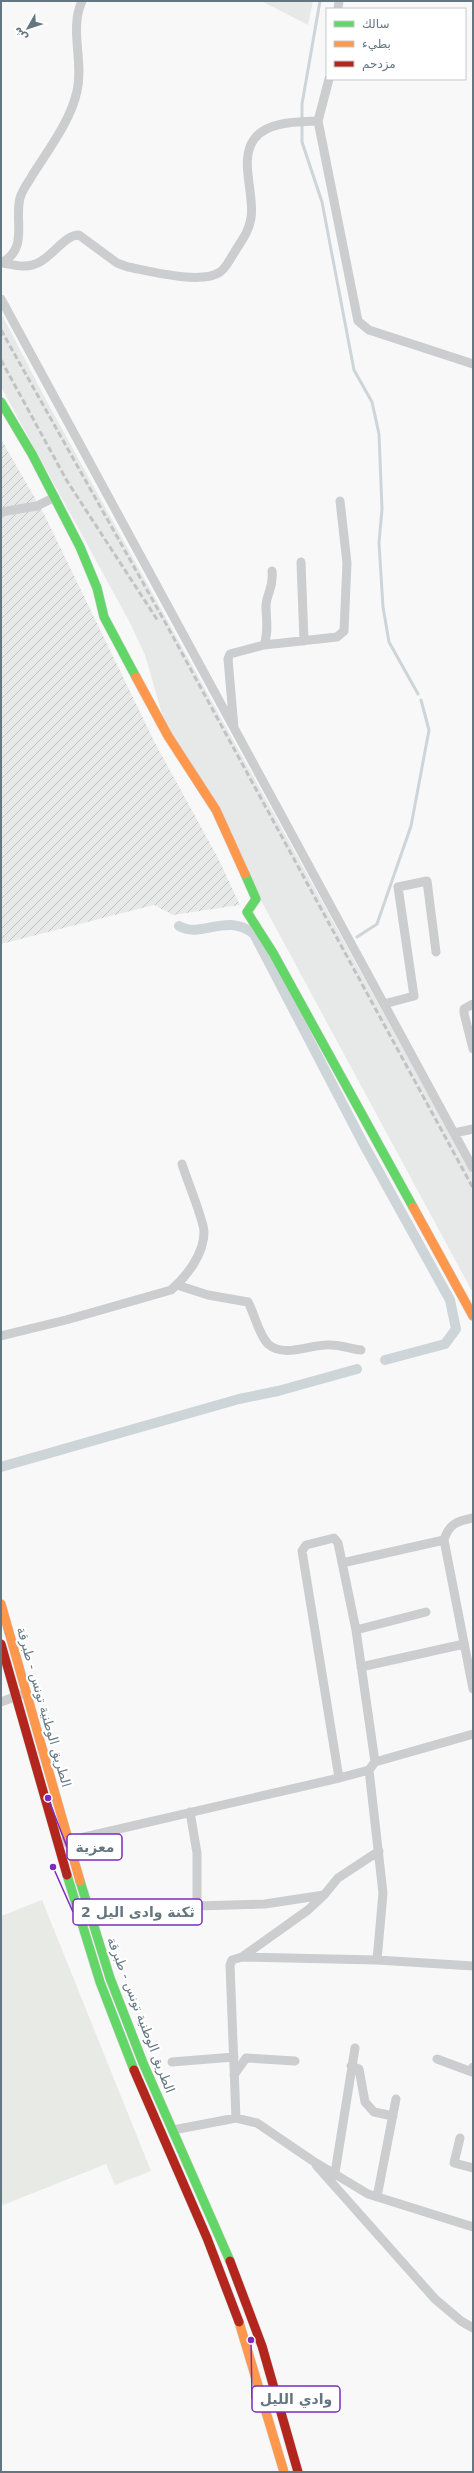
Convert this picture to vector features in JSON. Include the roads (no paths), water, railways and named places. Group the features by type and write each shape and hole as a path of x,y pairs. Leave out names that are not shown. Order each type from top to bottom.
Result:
{"main road":[{"path":"1,402 83,550 101,596 104,617 168,736 216,810 238,855 256,899 247,912 273,953 283,976 473,1316"},
{"name":"الطريق الوطنية تونس - طبرقة","path":"1,1604 68,1841 110,1978 143,2063 241,2286 262,2346 298,2472"},
{"name":"الطريق الوطنية تونس - طبرقة","path":"1,1644 17,1696 57,1844 100,1982 118,2032 204,2231 247,2344 284,2472"}],"street":[{"path":"2,263 14,251 20,238 19,207 23,190 65,122 77,92 79,61 77,18 82,1"},
{"path":"329,80 318,122 358,321 369,330 473,364"},
{"path":"2,263 23,266 39,262 51,255 69,238 79,235 113,260 128,267 200,278 215,275 223,269 244,238 250,224 252,208 248,160 252,143 258,134 267,128 301,122 318,122"},
{"path":"1,299 235,733 473,1168"},
{"path":"1,512 37,506 55,497"},
{"path":"235,733 228,659 234,653 264,645 337,637 344,631 346,626 347,563 340,501"},
{"path":"301,562 304,641"},
{"path":"264,645 267,634 266,604 273,583 272,571"},
{"path":"384,1004 414,996 398,887 427,881 436,952"},
{"path":"473,1004 464,1009 473,1049"},
{"path":"454,1133 473,1129"},
{"path":"1,1336 66,1320 171,1290 177,1285 198,1256 204,1231 182,1164"},
{"path":"177,1285 208,1295 248,1302 268,1344 280,1350 331,1345 361,1350"},
{"path":"473,1518 457,1522 449,1526 444,1540 473,1683"},
{"path":"339,1778 303,1549 306,1545 334,1538 338,1542 356,1630 375,1762"},
{"path":"342,1563 444,1540"},
{"path":"356,1630 426,1612"},
{"path":"361,1667 464,1644"},
{"path":"1,1702 27,1693"},
{"path":"57,1844 339,1778 369,1770 375,1762 473,1734"},
{"path":"369,1770 383,1893 377,1960"},
{"path":"190,1812 196,1853 197,1906 265,1904 324,1895"},
{"path":"242,1957 308,1910 324,1895 338,1878 379,1851"},
{"path":"236,2118 230,1965 232,1960 242,1957 377,1960 473,1966"},
{"path":"336,2173 355,2048"},
{"path":"172,2062 234,2057"},
{"path":"234,2074 246,2058 295,2061"},
{"path":"437,2059 473,2070"},
{"path":"352,2066 359,2069 365,2102 374,2112 393,2116"},
{"path":"377,2198 396,2099"},
{"path":"173,2130 236,2118 257,2123 313,2161 377,2198 473,2227"},
{"path":"460,2138 454,2163 473,2168"},
{"path":"313,2161 435,2299 461,2321 473,2328"}],"waterway":[{"path":"320,1 302,104 302,142 322,202 354,370 372,402 379,434 382,509 379,543 383,607 389,642 418,694"},
{"path":"357,937 377,924 411,826 429,730 421,700"},
{"path":"179,926 196,930 224,925 234,925 244,928 254,934 363,1143 450,1300 456,1329 445,1344 385,1360"},
{"path":"1,1467 239,1399 278,1391 357,1369"}],"railway":[{"path":"1,330 165,622 473,1188"},
{"path":"1,360 67,481 158,621"}],"place":[{"name":"معزية","path":"48,1798"},
{"name":"ثكنة وادى اليل 2","path":"53,1867"},
{"name":"وادي الليل","path":"251,2340"}]}
